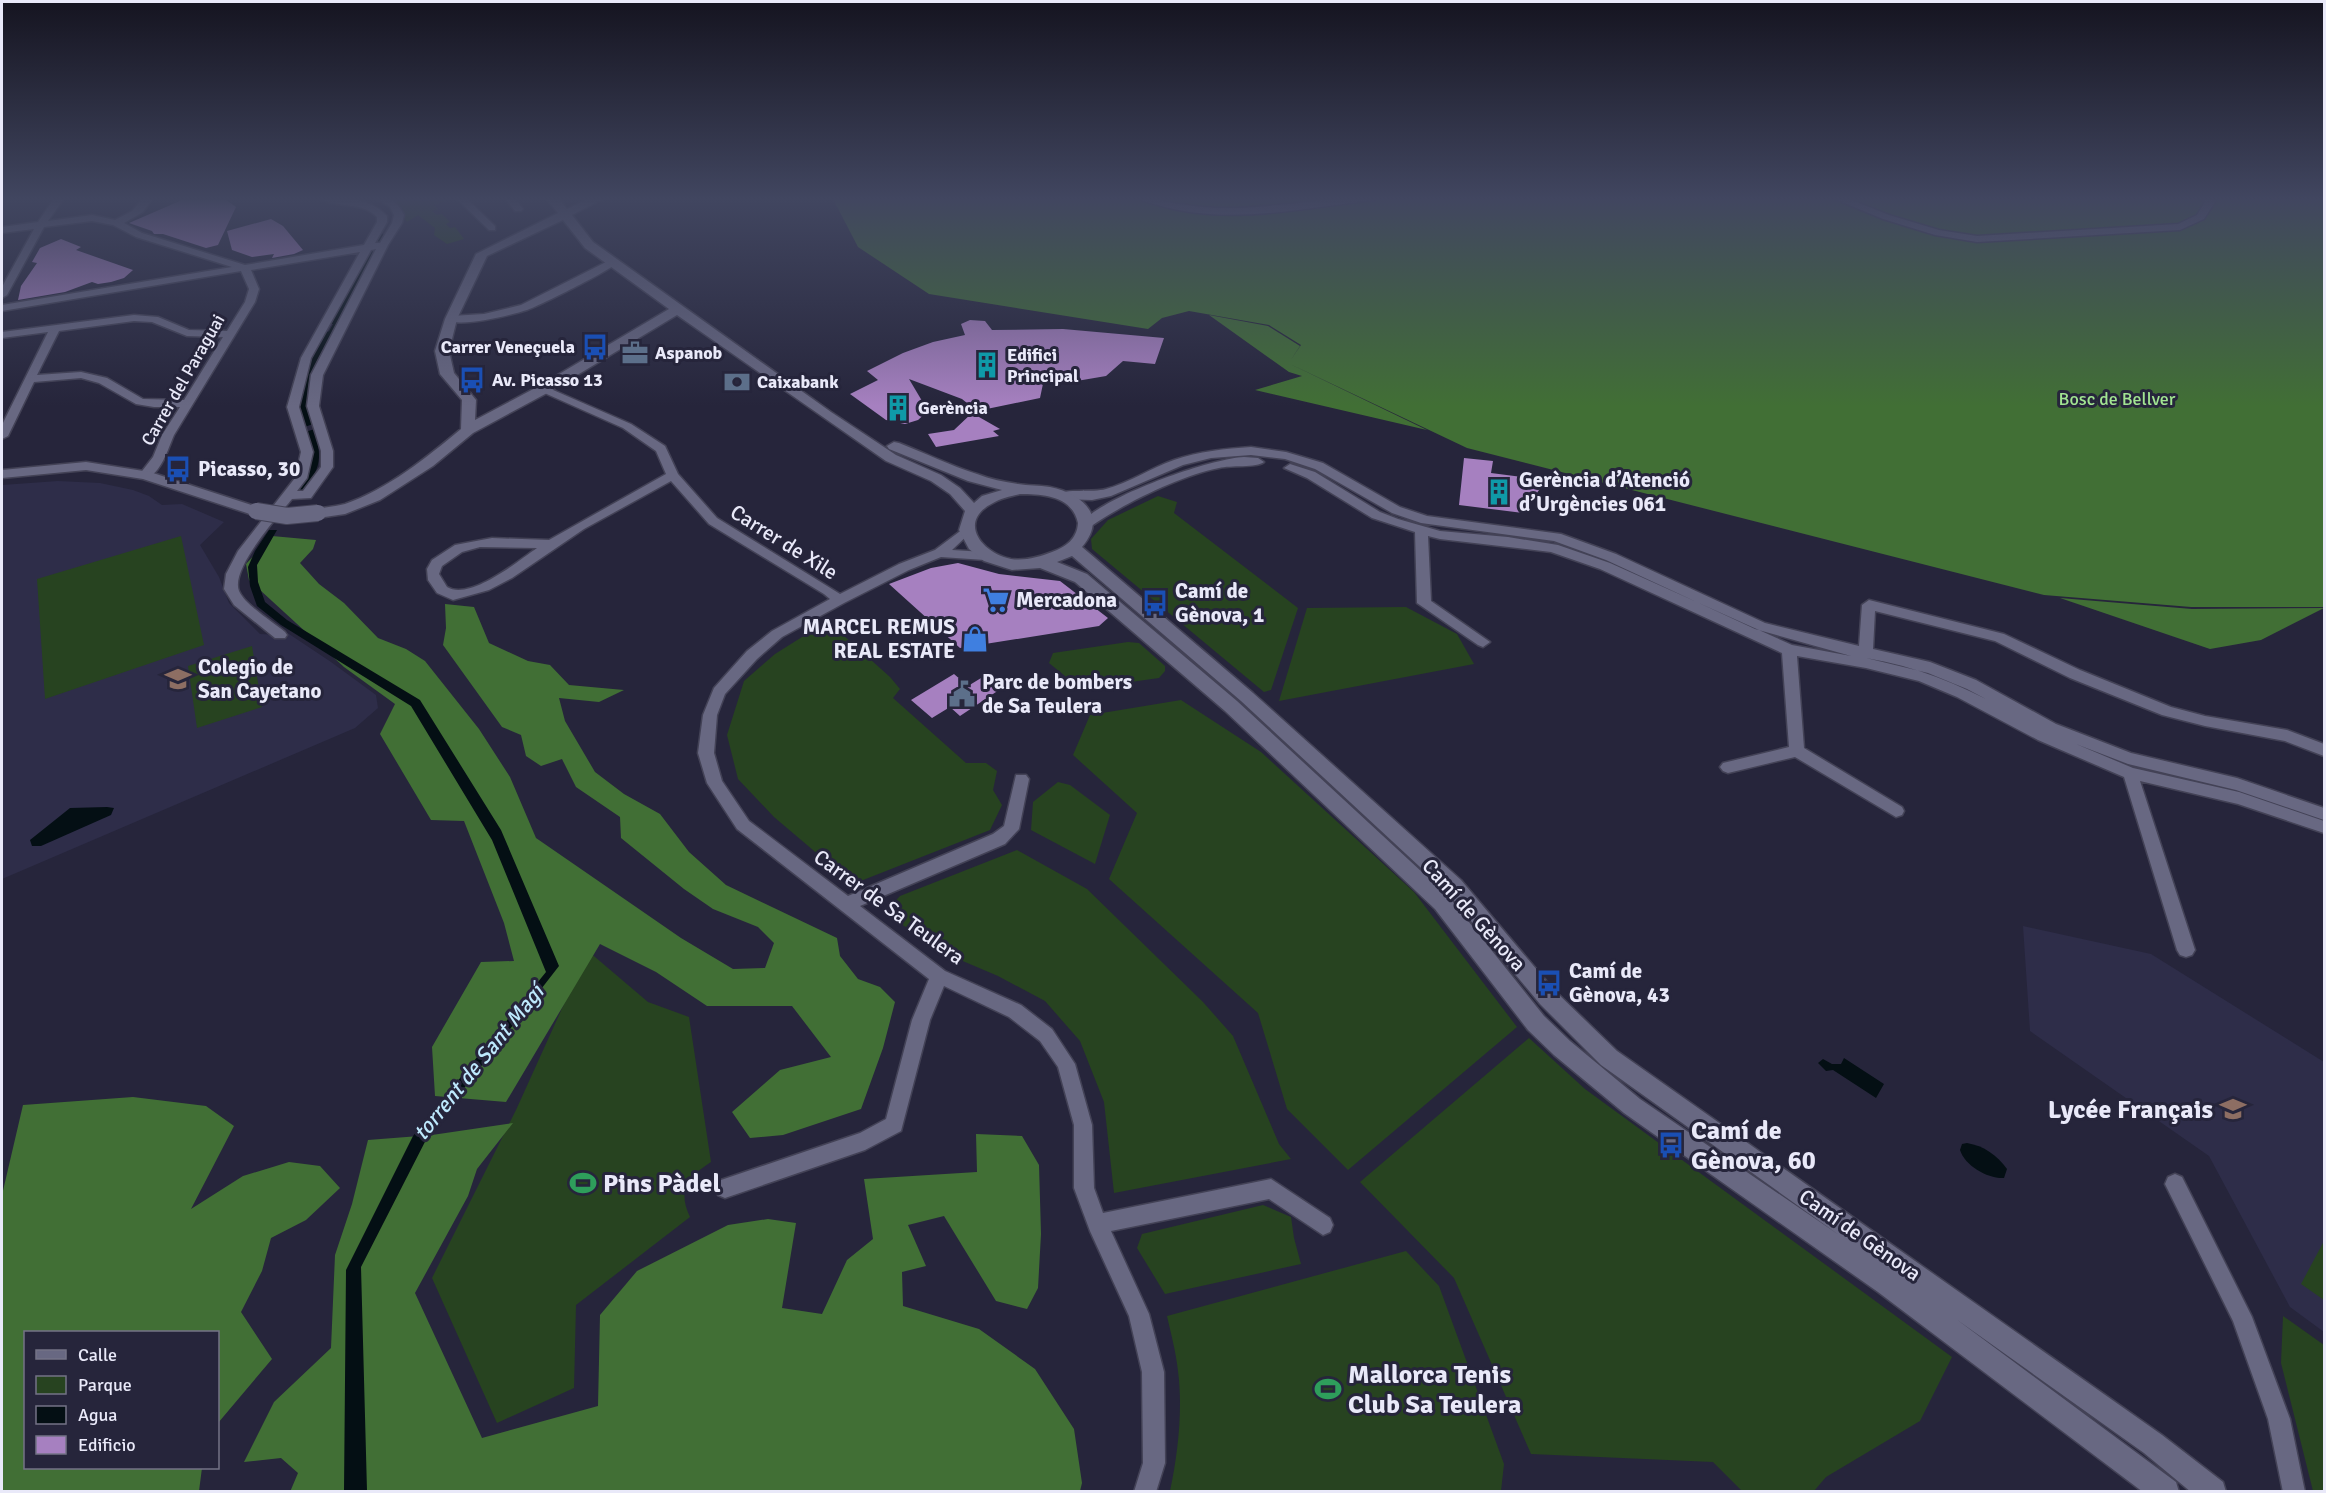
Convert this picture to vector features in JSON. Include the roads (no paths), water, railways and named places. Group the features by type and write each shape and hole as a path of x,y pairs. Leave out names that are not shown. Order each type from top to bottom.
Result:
{"street":[{"path":"2,296 18,267"},
{"path":"241,267 245,268"},
{"path":"2,308 253,267"},
{"path":"288,495 308,495 327,468 327,451 313,406 317,375 332,327 359,267"},
{"path":"280,635 239,603 231,589 233,574 243,554 301,478 307,452 293,407 306,358 332,327 369,267"},
{"path":"468,430 469,400 447,374 442,351 451,319 476,267"},
{"path":"451,319 484,317 525,307 605,267"},
{"path":"617,267 826,415 891,458 936,478 955,491 973,511"},
{"name":"Carrer del Paraguai","path":"145,475 159,458 168,435 250,302 254,288 245,268"},
{"path":"2,474 86,466 145,475 256,511 286,516 345,509 375,497 428,463 468,430 544,389 679,309"},
{"path":"2,335 110,320 154,319 187,333 231,334"},
{"path":"2,436 55,328"},
{"path":"30,379 81,375 103,380 140,402 189,403"},
{"name":"Carrer de Xile","path":"544,389 627,426 661,449 673,475 713,521 829,591 839,600"},
{"path":"826,415 974,478 1019,489"},
{"path":"1063,495 1073,501 1083,512 1086,524 1083,537 1073,549 1058,558 1019,565 1001,562 985,556 973,547 966,535 967,523 973,511 985,500 1002,493 1019,489 1040,489 1063,495 1092,495 1111,492 1179,462 1230,451 1286,456 1318,466 1373,499 1425,520 1556,537 1611,557 1732,614 1792,636 1925,666 1971,684 2051,728 2128,758 2236,784 2325,814"},
{"path":"1086,524 1121,502 1192,470 1219,463 1250,461 1281,465 1311,475 1376,515 1421,531 1553,548 1605,566 1789,650 1866,663 1923,677 1962,693 2043,736 2130,773 2239,798 2325,827"},
{"path":"550,544 475,543 460,548 437,562 433,570 433,580 441,589 455,596 474,592 511,574 550,544 673,475"},
{"path":"1373,499 1377,507 1405,519 1421,531 1439,528 1486,533 1491,530"},
{"name":"Carrer de Sa Teulera","path":"967,530 940,553 904,567 777,634 741,664 719,692 710,715 706,753 715,783 743,825 939,976 1015,1011 1046,1035 1066,1064 1083,1125 1084,1188 1097,1224 1139,1314 1153,1372 1154,1463 1145,1491"},
{"path":"1421,531 1424,603 1483,642"},
{"name":"Camí de Gènova","path":"1073,549 1247,696 1454,886 1547,997 1609,1058 2153,1444 2213,1491"},
{"name":"Carrer de Sa Teulera","path":"940,553 985,556"},
{"name":"Camí de Gènova","path":"1039,563 1056,567 1081,578 1231,706 1313,780 1442,903 1536,1023 1570,1056 1632,1106 1887,1283 2166,1491"},
{"path":"1866,653 1869,605 1999,637 2074,674 2167,711 2205,721 2287,736 2325,750"},
{"path":"1732,614 1743,625 1771,636 1789,650 1816,648 1859,656 1866,653"},
{"path":"1789,650 1797,751"},
{"path":"2051,728 2060,736 2103,756 2130,773 2159,772 2213,785 2236,784"},
{"path":"1728,767 1797,751 1896,811"},
{"path":"2130,773 2186,950"},
{"path":"844,905 999,839 1011,829 1021,779"},
{"path":"725,1188 865,1141 894,1125 921,1020 939,976"},
{"path":"2175,1185 2242,1317 2279,1419 2294,1491"},
{"path":"1097,1224 1271,1189 1323,1225"}],"water":[{"path":"359,267 367,267 337,324 328,324"},
{"path":"334,331 315,365 308,386 309,409 313,424 302,428 296,404 306,364 323,332"},
{"path":"315,429 319,461 315,474 305,490 297,490 305,432"},
{"path":"269,530 277,530 257,565 258,582 265,602 287,620 420,700 501,830 559,966 430,1132 361,1267 367,1491 344,1491 346,1270 413,1136 546,972 492,840 411,706 281,625 257,606 250,586 248,567 255,551"},
{"path":"70,808 114,808 111,815 41,846 32,846 30,840"},
{"path":"1844,1058 1884,1084 1876,1098 1833,1070 1826,1071 1818,1063 1823,1059 1832,1064 1841,1064"},
{"path":"1967,1143 1990,1152 1999,1159 2007,1169 2004,1178 1984,1174 1972,1166 1960,1150 1962,1144"}],"waterway":[{"name":"torrent de Sant Magí","path":"328,336 337,320"}],"place":[{"name":"Carrer Veneçuela","path":"595,347"},
{"name":"Aspanob","path":"635,353"},
{"name":"Edifici Principal","path":"987,365"},
{"name":"Av. Picasso 13","path":"472,380"},
{"name":"Caixabank","path":"737,382"},
{"name":"Gerència","path":"898,408"},
{"name":"Picasso, 30","path":"178,469"},
{"name":"Gerència d’Atenció d’Urgències 061","path":"1499,492"},
{"name":"Mercadona","path":"996,600"},
{"name":"Camí de Gènova, 1","path":"1155,603"},
{"name":"MARCEL REMUS REAL ESTATE","path":"975,639"},
{"name":"Colegio de San Cayetano","path":"178,679"},
{"name":"Parc de bombers de Sa Teulera","path":"962,694"},
{"name":"Camí de Gènova, 43","path":"1549,983"},
{"name":"Lycée Français","path":"2233,1109"},
{"name":"Camí de Gènova, 60","path":"1671,1145"},
{"name":"Pins Pàdel","path":"583,1183"},
{"name":"Mallorca Tenis Club Sa Teulera","path":"1328,1389"}],"park label":[{"name":"Bosc de Bellver","path":"2117,399"}]}
